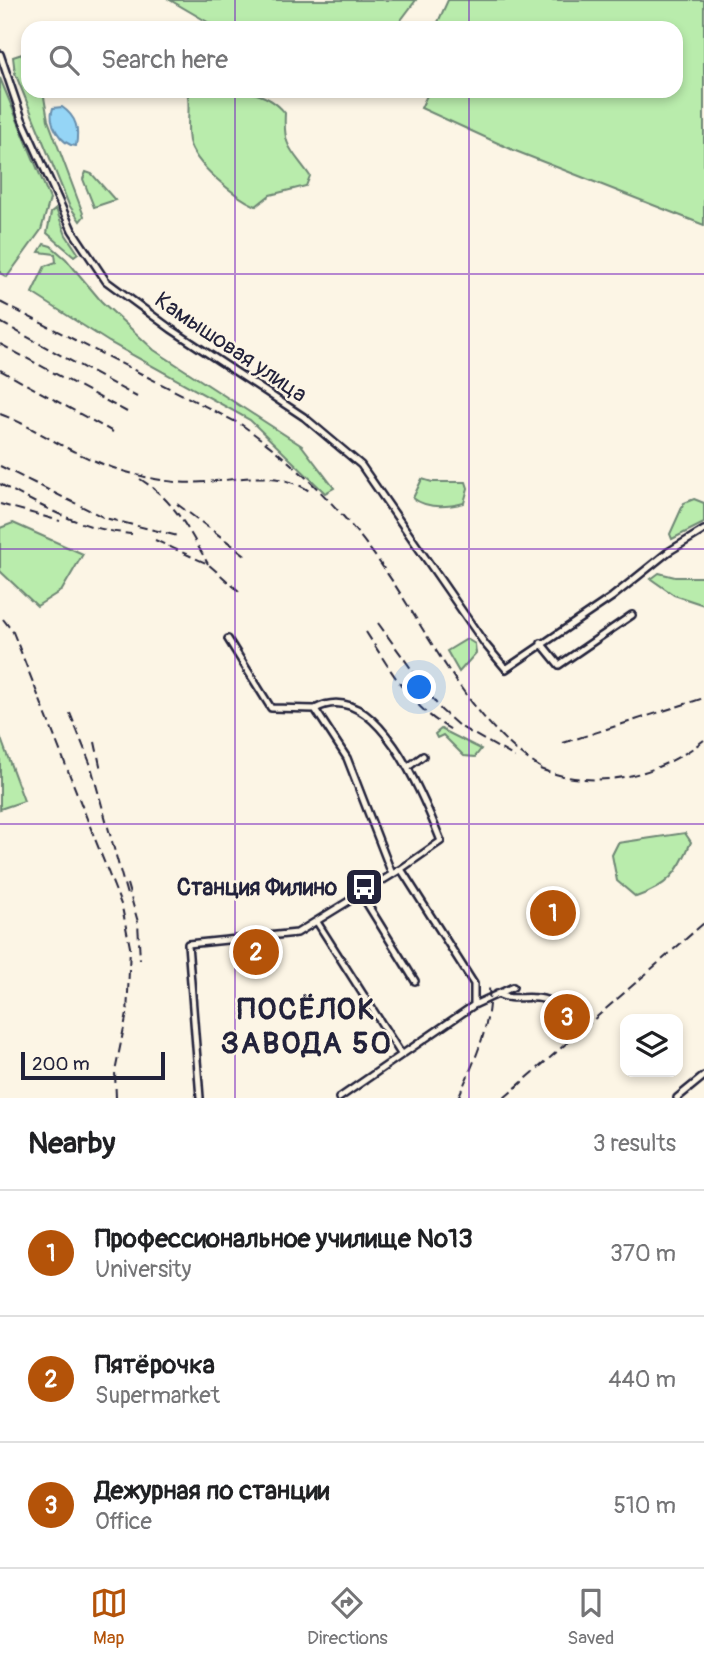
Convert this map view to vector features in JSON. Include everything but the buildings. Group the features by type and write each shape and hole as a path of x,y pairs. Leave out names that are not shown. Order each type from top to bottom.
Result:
{"street":[{"name":"Камышовая улица","path":"0,54 22,119 67,218 88,257 106,281 171,330 304,417 360,464 485,643 506,668 541,643"},
{"path":"632,615 559,665 541,643 612,597 668,552 704,530"},
{"path":"200,1098 187,944 286,936 317,922 441,841 408,767 396,747 350,704 328,702 315,709 271,708 228,639"},
{"path":"315,709 347,758 392,874"},
{"path":"408,767 423,756"},
{"path":"401,869 474,984 474,1005"},
{"path":"361,894 415,981"},
{"path":"317,922 401,1054"},
{"path":"339,1098 474,1005 513,987"},
{"path":"497,994 510,1000 537,998 568,1008 576,1005"},
{"path":"677,1098 704,1076"}],"green space":[{"path":"170,0 416,0 400,21 206,21"},
{"path":"448,0 704,0 704,225 513,150 421,108 426,98 683,98 683,21 438,21"},
{"path":"21,54 21,88 15,73 13,57"},
{"path":"0,78 50,199 41,230 7,277 0,273"},
{"path":"25,98 44,98 48,120 84,216 80,221 69,205"},
{"path":"188,98 266,98 275,103 285,113 285,134 290,148 310,176 306,186 270,195 256,206 227,188 192,150 188,135"},
{"path":"86,172 92,174 115,200 94,207 83,179"},
{"path":"56,209 66,235 78,253 74,256 47,233 51,213"},
{"path":"44,244 51,246 66,259 101,301 154,350 302,446 334,488 325,493 250,420 109,342 32,293 45,266 56,262 55,254 39,252"},
{"path":"422,479 432,482 466,482 468,488 464,503 438,506 419,502 413,498"},
{"path":"694,499 704,503 704,523 672,539 670,534 684,503"},
{"path":"13,523 83,554 62,590 37,606 0,571 0,528"},
{"path":"659,573 675,577 704,577 704,605 674,595 651,579"},
{"path":"467,639 475,644 476,653 459,672 447,651"},
{"path":"441,729 481,749 475,757 464,756 443,735 437,738 435,734"},
{"path":"0,736 24,801 0,809"},
{"path":"685,833 691,842 676,870 664,883 636,897 617,881 612,855 618,843"}],"water":[{"path":"62,107 76,124 76,146 65,142 54,126 53,108"}],"railway":[{"path":"0,302 242,425 280,455 317,488 366,543 474,706 521,754 548,772"},
{"path":"0,322 137,397"},
{"path":"0,344 127,412"},
{"path":"0,370 113,432"},
{"path":"0,414 80,454 133,474 193,483 261,477 295,483 311,492"},
{"path":"0,466 105,518 178,536"},
{"path":"140,479 171,506 208,564"},
{"path":"0,484 80,522 132,534"},
{"path":"0,504 60,521"},
{"path":"177,504 248,557"},
{"path":"155,540 208,564 241,593"},
{"path":"3,619 13,632 122,907 130,947 127,1016"},
{"path":"378,623 441,710 459,726 515,757"},
{"path":"366,632 413,700 452,730"},
{"path":"563,743 704,698"},
{"path":"70,713 90,763 127,895"},
{"path":"540,769 583,779 625,777 666,763 704,740"},
{"path":"95,742 101,770"},
{"path":"127,884 138,922 140,960"},
{"path":"504,1098 704,923"},
{"path":"458,1098 475,1058 488,1016 489,987"},
{"path":"116,1098 115,1072 128,1008"}],"place":[{"name":"Станция Филино","path":"364,887"},
{"name":"Профессиональное училище №13","path":"553,913"},
{"name":"Пятёрочка","path":"256,952"},
{"name":"Дежурная по станции","path":"567,1017"}],"district":[{"name":"ПОСЁЛОК ЗАВОДА 50","path":"307,1026"}]}
